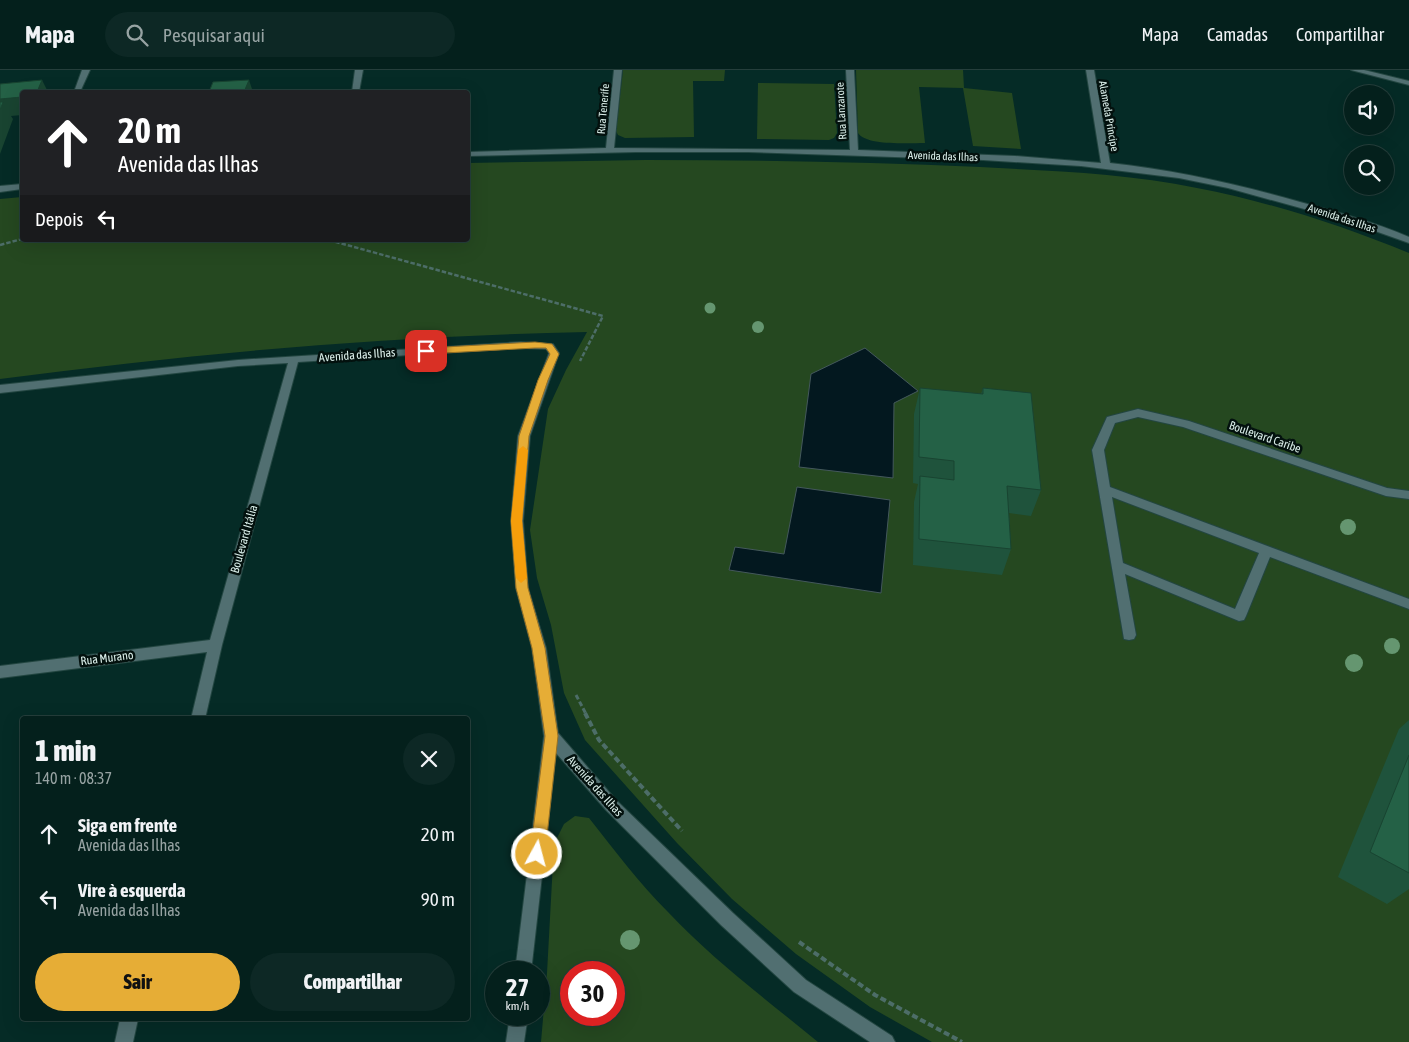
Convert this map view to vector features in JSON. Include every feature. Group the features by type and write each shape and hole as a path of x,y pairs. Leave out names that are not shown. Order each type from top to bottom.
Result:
{"street":[{"path":"78,90 86,70"},
{"path":"354,90 359,70"},
{"name":"Rua Tenerife","path":"610,150 618,70"},
{"name":"Rua Lanzarote","path":"850,70 854,152"},
{"name":"Alameda Príncipe","path":"1090,70 1106,166"},
{"path":"1355,70 1409,83"},
{"name":"Avenida das Ilhas","path":"470,154 610,150 854,152 1106,166 1178,175 1246,190 1332,214 1409,240"},
{"path":"0,189 20,187"},
{"name":"Avenida das Ilhas","path":"0,389 238,363 521,345 549,346 554,354 524,436 517,521 522,588 539,648 551,736 611,805 727,920 800,986 886,1042"},
{"name":"Boulevard Itália","path":"199,716 215,645 294,359"},
{"name":"Boulevard Caribe","path":"1105,490 1099,466 1098,450 1111,420 1138,413 1185,424 1386,492 1409,496"},
{"path":"1105,490 1409,604"},
{"path":"1105,490 1129,635"},
{"path":"1118,566 1239,616 1266,551"},
{"name":"Rua Murano","path":"0,672 215,645"},
{"path":"525,961 551,736"},
{"path":"124,1042 129,1021"},
{"path":"515,1042 517,1026"}],"path":[{"path":"0,245 20,240"},
{"path":"336,242 603,316 577,367"},
{"path":"573,691 599,740 685,834"},
{"path":"798,942 875,995 962,1042"}],"green space":[{"path":"623,70 725,70 724,81 693,81 694,137 625,138 618,135 616,131"},
{"path":"856,70 963,70 964,88 1012,93 1021,149 973,146 963,88 919,87 925,143 889,143 863,137 858,133"},
{"path":"758,83 834,84 837,133 834,138 829,140 757,139"},
{"path":"729,160 938,165 1062,171 1116,176 1170,183 1278,207 1357,233 1409,253 1409,1042 932,1042 870,1007 796,954 732,899 677,843 585,740 564,693 551,625 537,578 530,530 548,409 566,370 587,332 440,337 293,347 146,361 0,379 0,199 20,197 20,242 470,242 470,163"},
{"path":"575,816 589,818 637,878 685,930 818,1042 541,1042 542,1026 550,1026 550,961 548,961 554,844 564,824"}],"water":[{"path":"865,348 918,391 894,403 893,478 799,467 811,374"},
{"path":"797,487 890,500 881,593 729,570 735,547 784,554"}],"building":[{"path":"42,80 38,90 20,90 20,97 0,99 0,84"},
{"path":"249,80 245,90 210,90 213,82"},
{"path":"920,388 983,394 983,388 1031,393 1041,490 1007,486 1011,549 919,539 920,476 954,480 954,461 919,457"},
{"path":"1409,755 1409,873 1370,852"}],"slow traffic":[{"path":"521,578 517,521 523,450"}],"route":[{"path":"426,351 535,345 549,346 554,354 524,436 517,521 522,588 539,648 551,736 537,854"}]}
